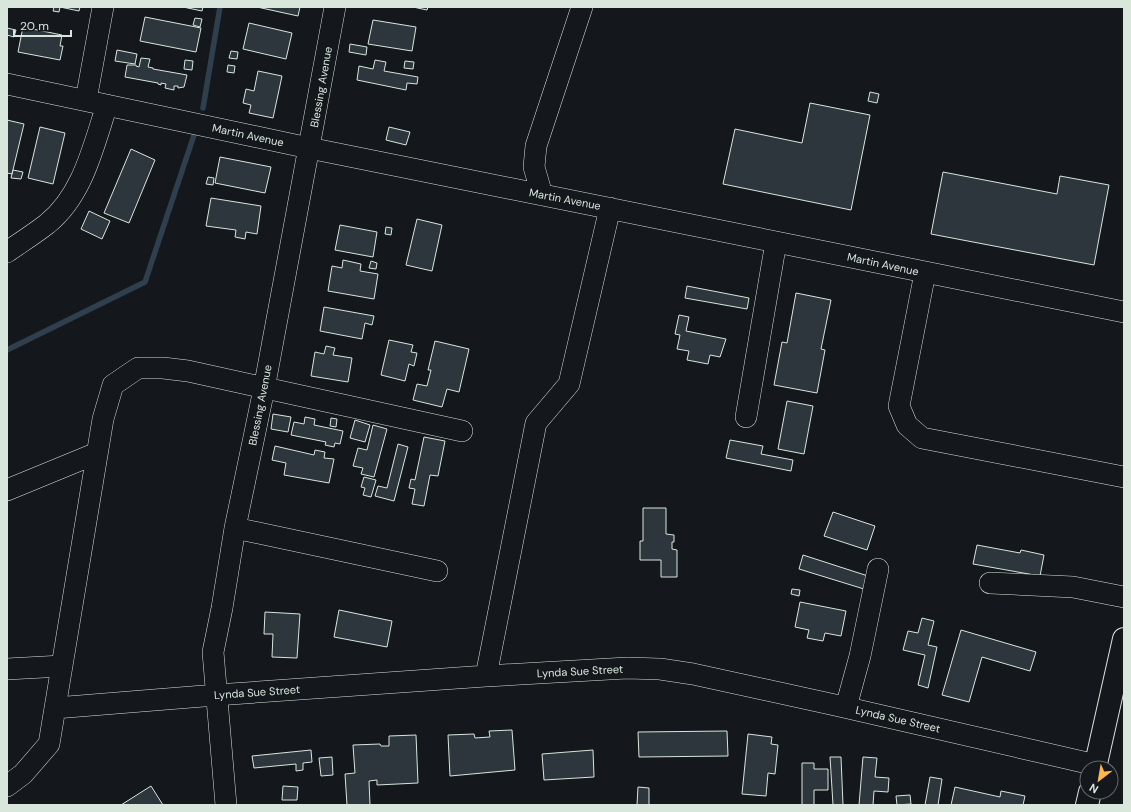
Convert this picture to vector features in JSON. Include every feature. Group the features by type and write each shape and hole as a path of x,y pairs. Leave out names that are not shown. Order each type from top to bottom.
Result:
{"main road":[{"path":"1096,760 1124,639"}],"street":[{"path":"86,100 103,7"},
{"name":"Blessing Avenue","path":"226,805 213,652 235,528 264,389 310,148 335,7"},
{"path":"542,195 534,167 536,146 582,7"},
{"name":"Martin Avenue","path":"7,84 310,148 924,273 1124,312"},
{"path":"7,252 48,223 68,201 87,168 106,105"},
{"path":"486,676 536,423 569,384 610,208"},
{"path":"746,416 776,242"},
{"path":"924,273 899,406 907,425 922,438 1124,477"},
{"path":"7,786 22,774 49,744 103,419 113,385 138,368 163,368 188,371 462,432"},
{"path":"7,490 97,453"},
{"path":"235,528 437,571"},
{"path":"846,707 860,656 878,569"},
{"path":"990,583 1073,587 1124,597"},
{"path":"7,669 62,666"},
{"name":"Lynda Sue Street","path":"55,708 486,676 627,668 660,669 693,674 846,707 1079,762"}],"building":[{"path":"54,7 60,7 59,12 53,11"},
{"path":"60,7 80,7 79,11"},
{"path":"183,7 203,7 202,11"},
{"path":"257,7 300,7 298,16"},
{"path":"413,7 428,7 427,10"},
{"path":"145,17 201,28 196,52 140,41"},
{"path":"195,18 202,19 200,27 193,25"},
{"path":"373,20 416,27 412,51 368,44"},
{"path":"249,23 292,33 286,59 243,49"},
{"path":"23,27 62,35 60,46 63,46 60,60 18,52"},
{"path":"7,28 16,30 14,37 7,35"},
{"path":"350,44 367,47 366,55 349,52"},
{"path":"117,50 137,54 135,64 115,61"},
{"path":"231,51 238,52 237,59 229,58"},
{"path":"141,58 150,59 148,67 153,69 187,75 184,87 178,88 178,86 174,86 174,90 165,88 166,84 161,83 161,85 158,83 125,77 127,65 136,65 139,67"},
{"path":"185,60 193,61 192,70 184,69"},
{"path":"375,60 386,62 384,71 418,77 417,84 407,83 406,90 357,80 359,66 373,69"},
{"path":"405,61 414,62 413,69 404,68"},
{"path":"228,65 235,66 234,73 227,72"},
{"path":"258,71 282,76 273,118 249,113 251,105 243,103 246,89 254,91"},
{"path":"870,92 879,94 877,103 868,101"},
{"path":"810,103 870,115 851,210 723,184 735,129 802,143"},
{"path":"7,120 24,124 12,174 7,173"},
{"path":"40,127 65,133 53,184 28,178"},
{"path":"389,127 410,132 406,145 386,140"},
{"path":"131,149 155,160 129,223 104,213"},
{"path":"220,157 271,167 265,193 215,183"},
{"path":"13,170 23,172 21,179 11,178"},
{"path":"943,172 1057,194 1060,176 1109,185 1094,265 931,234"},
{"path":"208,177 214,178 213,185 206,184"},
{"path":"211,198 261,206 257,234 246,232 245,239 235,237 236,230 206,226"},
{"path":"89,211 110,221 102,239 81,229"},
{"path":"417,219 442,225 432,271 406,265"},
{"path":"340,225 377,232 373,257 335,250"},
{"path":"386,227 392,228 391,235 385,234"},
{"path":"343,260 361,264 360,271 378,274 374,299 328,291 332,266 342,268"},
{"path":"371,261 377,263 376,269 369,268"},
{"path":"687,286 749,298 747,309 685,298"},
{"path":"796,293 831,300 821,349 825,350 817,393 774,385 782,342 787,343"},
{"path":"324,307 374,316 372,325 365,323 362,339 320,331"},
{"path":"679,315 689,317 686,331 726,339 720,357 710,355 708,364 687,360 689,351 677,349 680,335 675,334"},
{"path":"389,340 413,345 411,352 417,353 414,366 409,364 405,381 381,375"},
{"path":"435,341 469,349 459,392 447,389 442,407 413,400 417,384 427,386 431,370 428,370"},
{"path":"326,346 335,348 333,355 352,358 348,382 311,376 315,352 324,354"},
{"path":"787,401 813,406 804,454 778,449"},
{"path":"273,414 291,417 288,432 271,429"},
{"path":"305,417 315,419 314,425 343,431 340,444 335,443 334,447 325,445 326,442 291,435 294,422 304,424"},
{"path":"331,418 337,419 336,427 330,426"},
{"path":"355,420 370,425 365,442 350,438"},
{"path":"373,425 387,429 374,477 361,474 363,468 353,466 358,448 367,450"},
{"path":"424,437 445,441 438,476 430,475 424,506 412,504 415,489 409,488 411,479 415,480"},
{"path":"730,440 763,446 761,454 793,460 791,471 726,458"},
{"path":"398,444 408,447 394,501 375,496 378,486 387,488"},
{"path":"275,446 314,455 315,450 325,452 324,458 334,459 329,483 284,475 286,463 272,460"},
{"path":"364,477 376,480 371,497 363,495 365,488 361,487"},
{"path":"643,508 666,508 666,534 674,535 672,549 677,550 677,577 661,577 661,560 640,560 640,541 643,541"},
{"path":"833,512 875,526 867,550 824,536"},
{"path":"977,545 1020,553 1021,550 1044,555 1040,576 973,564"},
{"path":"803,555 868,576 864,589 799,569"},
{"path":"792,589 800,590 799,596 791,594"},
{"path":"800,602 846,611 841,636 825,633 823,641 807,638 809,630 795,627"},
{"path":"339,610 392,621 387,647 334,637"},
{"path":"265,612 300,614 297,658 272,657 273,634 264,634"},
{"path":"922,618 934,621 928,645 937,647 928,688 918,685 925,655 903,650 908,631 918,633"},
{"path":"961,630 1036,652 1030,671 982,657 969,702 942,695"},
{"path":"512,730 515,770 450,776 448,735 474,734 475,738 490,737 489,731"},
{"path":"727,731 728,756 639,757 638,732"},
{"path":"748,734 772,737 771,744 778,745 775,774 768,773 766,796 742,794"},
{"path":"416,735 418,783 377,785 377,780 369,781 370,805 347,805 345,774 355,773 353,745 380,744 381,746 389,746 389,736"},
{"path":"311,750 312,762 303,763 303,770 296,771 296,764 254,768 252,756"},
{"path":"593,750 594,777 544,780 542,754"},
{"path":"332,757 333,775 321,776 319,758"},
{"path":"830,757 841,757 843,805 833,805"},
{"path":"863,757 877,758 875,777 889,778 888,792 874,791 873,805 859,805"},
{"path":"802,763 814,763 814,769 828,769 828,790 814,790 814,805 802,805"},
{"path":"930,777 942,779 938,805 925,805"},
{"path":"151,786 163,805 121,805"},
{"path":"283,786 298,787 297,800 282,800"},
{"path":"638,787 649,788 649,805 637,805"},
{"path":"955,787 1000,797 1001,791 1025,796 1023,805 951,805"},
{"path":"910,795 911,804 897,805 896,796"}],"waterway":[{"path":"203,108 220,7"},
{"path":"7,350 145,282 194,135"}]}
